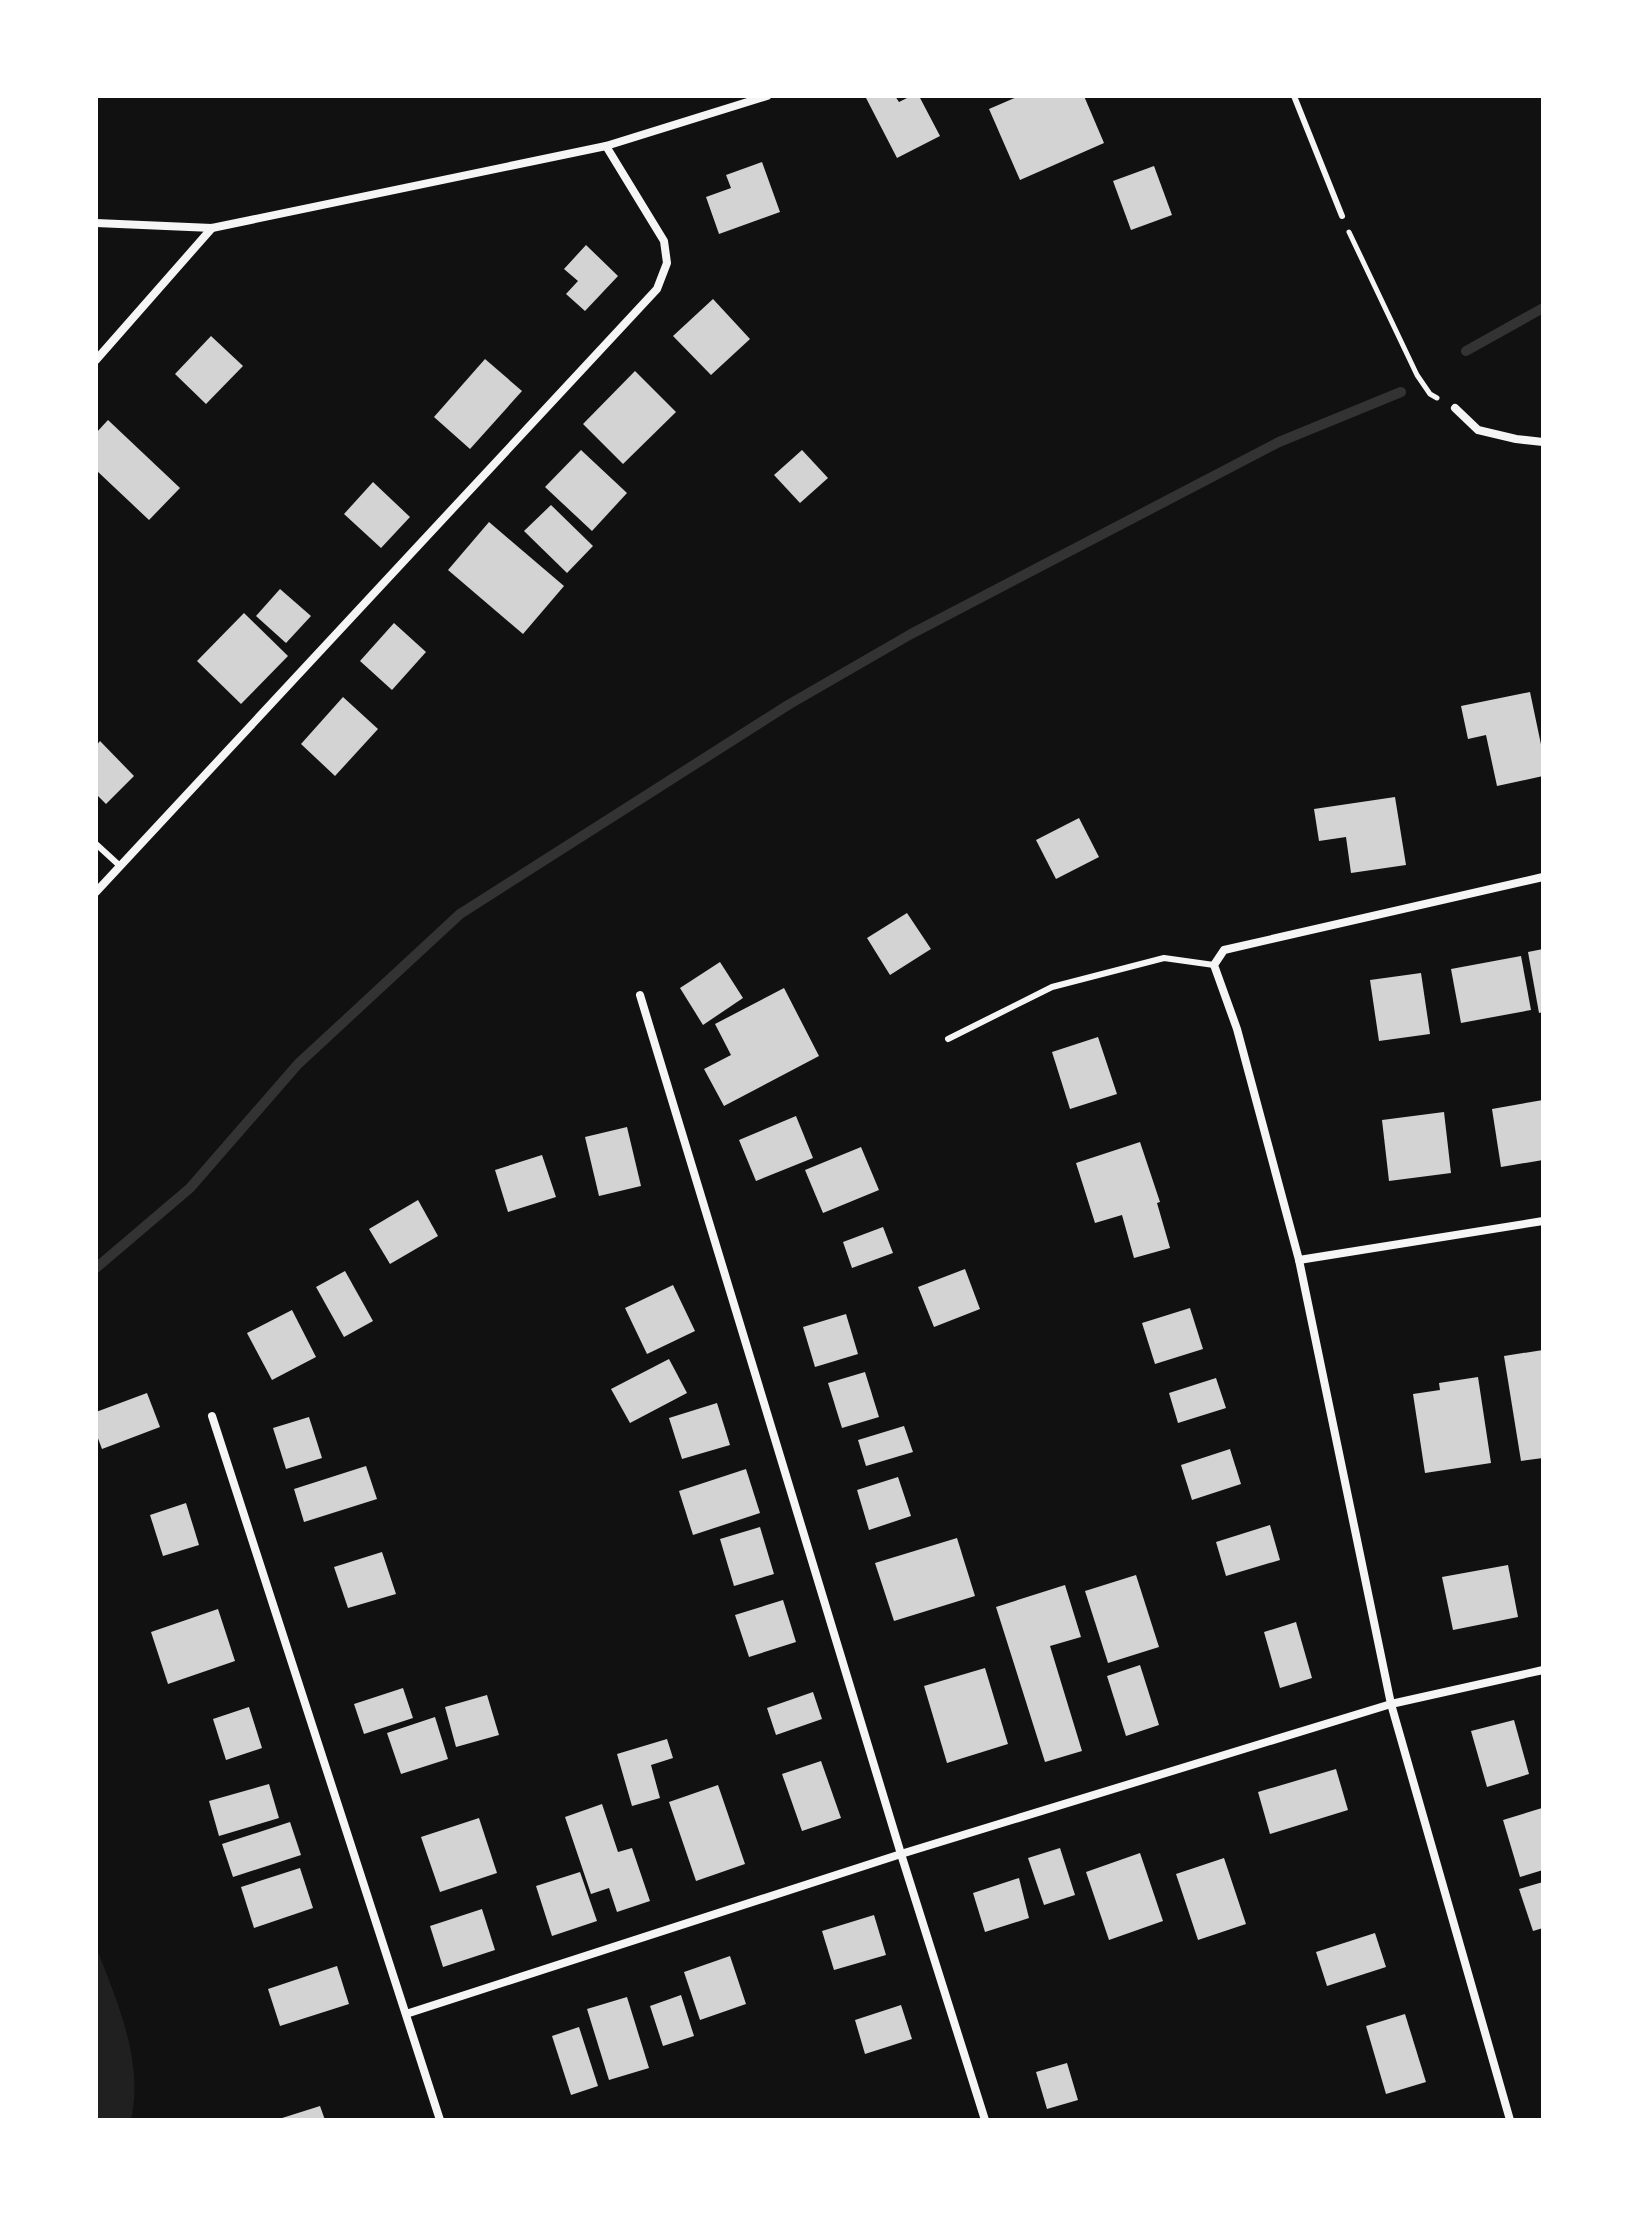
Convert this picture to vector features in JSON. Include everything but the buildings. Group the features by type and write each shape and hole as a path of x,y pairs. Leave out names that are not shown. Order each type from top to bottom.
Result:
{"street":[{"path":"96,223 212,228 606,146 767,96"},
{"path":"96,892 657,289 667,263 664,241 606,146"},
{"path":"96,360 212,228"},
{"path":"1455,408 1478,430 1543,442"},
{"path":"1510,2120 1391,1704 1299,1260 1237,1029 1214,965 1224,950 1543,877"},
{"path":"640,995 985,2120"},
{"path":"1299,1260 1543,1221"},
{"path":"212,1416 440,2120"},
{"path":"406,2014 901,1854 1391,1704 1543,1670"}],"lane":[{"path":"1294,96 1342,216"},
{"path":"96,844 120,866"},
{"path":"948,1039 1052,987 1164,958 1214,965"}],"path":[{"path":"1342,216 1417,375 1430,394 1455,408"}],"shaded area":[{"path":"96,1947 120,2010 131,2054 134,2098 131,2120 96,2120"}],"waterway":[{"path":"1466,351 1543,308"},
{"path":"96,1268 190,1188 298,1064 460,914 788,705 911,634 1279,442 1401,392"}]}
